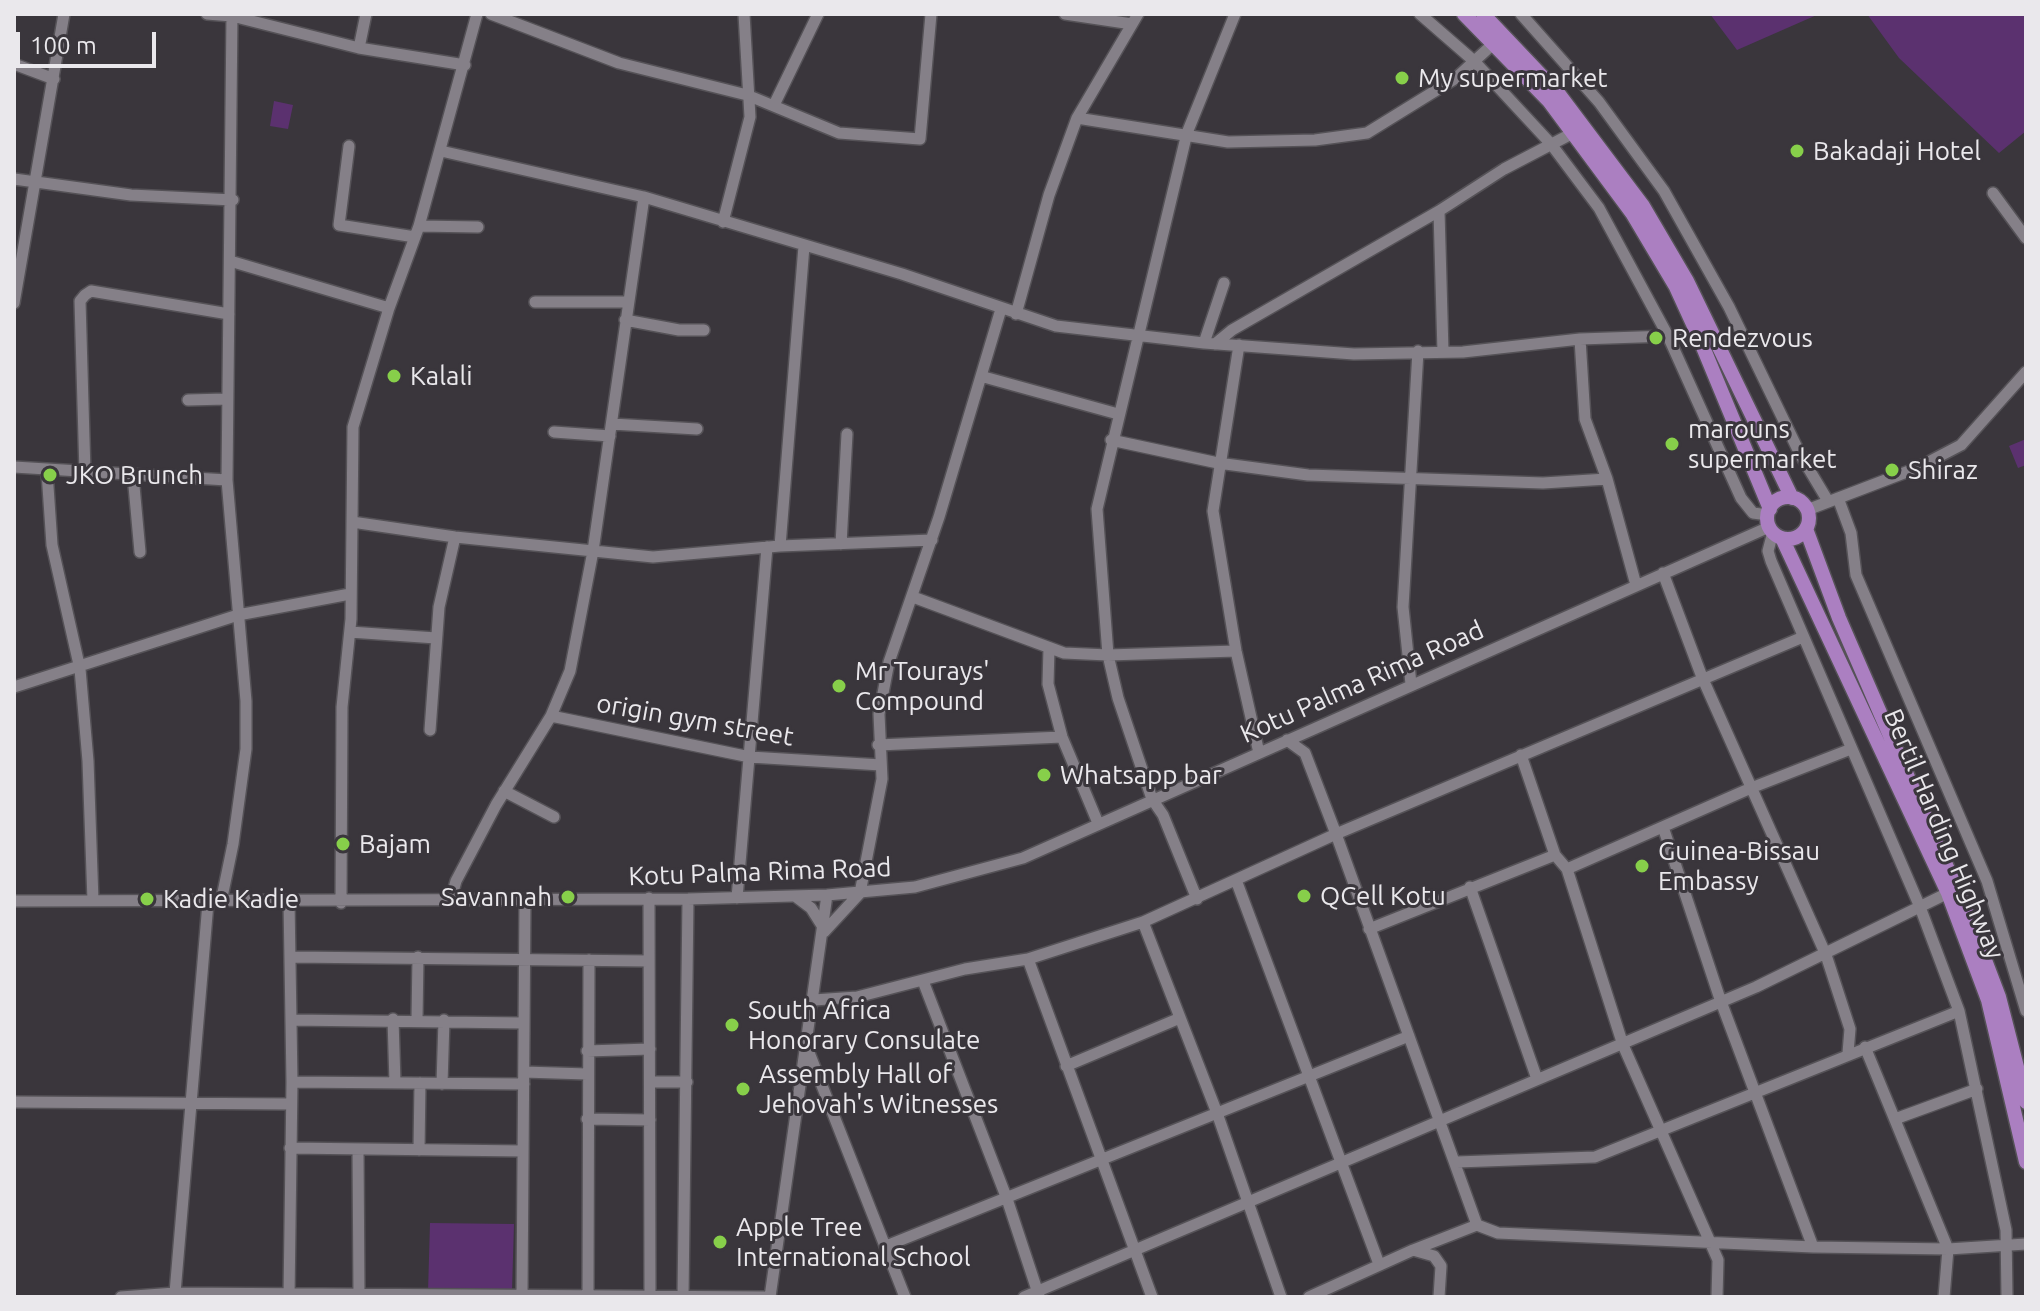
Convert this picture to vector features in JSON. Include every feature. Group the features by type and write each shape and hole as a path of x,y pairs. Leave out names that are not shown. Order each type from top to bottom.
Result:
{"main road":[{"name":"Bertil Harding Highway","path":"1464,14 1549,101 1632,213 1676,287 1772,524 1948,893 1988,1000 2026,1162"},
{"path":"1483,14 1558,93 1643,206 1687,281 1792,498 1807,510"},
{"path":"1792,498 1777,500 1772,524 1794,538 1806,529"},
{"name":"Bertil Harding Highway","path":"1807,510 1806,529 1845,633 1969,918 1999,997 2026,1102"}],"street":[{"path":"14,303 64,14"},
{"path":"207,14 232,15 359,48 465,65"},
{"path":"359,48 366,14"},
{"path":"341,903 342,707 350,632 353,427 389,308 417,232 477,14"},
{"path":"491,14 619,63 747,95 839,133 920,139 931,14"},
{"path":"723,222 750,117 744,14"},
{"path":"774,105 818,14"},
{"path":"1016,314 1049,195 1077,118 1135,19 1065,14"},
{"path":"1197,899 1163,815 1152,799 1108,655 1097,509 1136,334 1187,133 1203,85 1235,14"},
{"path":"1420,14 1474,61 1551,144 1599,208 1668,336 1741,498 1753,513 1772,524 1768,551 1920,907 1959,1011 2008,1246 2007,1297"},
{"path":"1521,14 1599,102 1664,191 1729,307 1801,456 1833,499 1851,533 1856,575 1987,881 2026,1011"},
{"path":"221,902 233,844 246,749 246,701 227,480 226,399 233,200 232,15"},
{"path":"1077,118 1238,143 1315,140 1367,133 1414,107 1493,44"},
{"path":"14,64 54,79"},
{"path":"1209,343 1439,211 1504,169 1573,133"},
{"path":"349,146 339,225 417,232 478,227"},
{"path":"441,151 644,197 902,274 1056,326 1209,343 1354,354 1443,352 1580,339 1698,335"},
{"path":"14,179 131,195 233,200"},
{"path":"1993,193 2026,238"},
{"path":"451,899 456,881 504,791 551,716 576,649 644,197"},
{"path":"1439,211 1443,352"},
{"path":"737,898 804,246"},
{"path":"230,261 389,308"},
{"path":"1209,343 1224,283"},
{"path":"85,473 80,301 85,295 91,291 229,314"},
{"path":"535,302 627,302"},
{"path":"824,932 860,893 882,779 878,745 879,714 889,662 984,377 1001,309"},
{"path":"625,320 679,330 704,330"},
{"path":"1580,339 1585,419 1607,479 1636,585"},
{"path":"1239,345 1218,463 1213,511 1236,651 1259,753"},
{"path":"1411,684 1403,607 1418,351"},
{"path":"1807,510 1917,468 1961,445 2026,372"},
{"path":"984,377 1118,414"},
{"path":"188,400 226,399"},
{"path":"554,432 697,429"},
{"path":"841,544 847,434"},
{"path":"1111,440 1218,463 1308,475 1489,478 1543,483 1607,479"},
{"path":"14,467 47,472 227,480"},
{"path":"47,472 52,545 80,669 88,761 93,901"},
{"path":"133,475 140,552"},
{"path":"352,522 455,537 653,557 773,547 932,540"},
{"name":"Kotu Palma Rima Road","path":"14,901 341,903 451,899 688,899 827,895 915,887 1023,858 1772,524"},
{"path":"430,730 436,638 455,537"},
{"path":"1663,573 1702,677 1826,955 1850,1029 1848,1053"},
{"path":"14,687 80,669 238,615 350,594"},
{"path":"913,597 1064,653 1108,655 1236,651"},
{"path":"350,632 436,638"},
{"path":"814,1000 857,997 965,969 1028,959 1143,922 1336,834 1702,677 1763,657 1803,637"},
{"path":"1049,648 1048,684 1062,737 1098,823"},
{"name":"origin gym street","path":"551,716 750,757 881,765"},
{"path":"878,745 1062,737"},
{"path":"1287,740 1305,753 1438,1121 1457,1162 1477,1225"},
{"path":"1567,869 1751,788 1851,749"},
{"path":"1521,755 1555,855 1567,869 1623,1045 1718,1260 1717,1297"},
{"path":"504,791 554,817"},
{"path":"1663,827 1720,999 1813,1247"},
{"path":"1369,929 1555,855"},
{"path":"1236,880 1379,1264"},
{"path":"1470,887 1537,1079"},
{"path":"1024,1297 1038,1294 1438,1121 1623,1045 1720,999 1826,955 1948,893"},
{"path":"121,1297 175,1293 767,1297 808,1049 827,895"},
{"path":"795,896 816,914 824,932"},
{"path":"649,898 650,1295"},
{"path":"684,1296 688,899"},
{"path":"289,901 292,957 289,1296"},
{"path":"522,1294 525,901"},
{"path":"175,1293 208,903"},
{"path":"1143,922 1217,1113 1281,1297"},
{"path":"292,957 649,961"},
{"path":"417,1019 418,957"},
{"path":"1028,959 1152,1297"},
{"path":"588,1295 589,960"},
{"path":"923,981 1007,1199 1038,1294"},
{"path":"1457,1162 1595,1157 1959,1011"},
{"path":"1066,1066 1180,1018"},
{"path":"393,1019 395,1083"},
{"path":"292,1020 417,1019 523,1023"},
{"path":"442,1084 444,1020"},
{"path":"886,1246 1409,1036"},
{"path":"1865,1047 1948,1249 1944,1297"},
{"path":"587,1051 650,1049"},
{"path":"808,1049 905,1297"},
{"path":"292,1082 442,1084 587,1074"},
{"path":"650,1082 687,1082"},
{"path":"419,1150 420,1083"},
{"path":"1895,1119 1977,1089"},
{"path":"14,1102 291,1104"},
{"path":"587,1119 650,1120"},
{"path":"290,1148 523,1151"},
{"path":"358,1149 359,1295"},
{"path":"1309,1297 1379,1264 1477,1225 1498,1233 1813,1247 1948,1249 2026,1244"},
{"path":"1439,1297 1444,1238"},
{"path":"1413,1250 1434,1256 1441,1266"}],"shaded area":[{"path":"1710,14 1819,14 1737,50"},
{"path":"1867,14 2026,14 2026,131 1999,153 1899,58"},
{"path":"274,101 293,105 288,129 270,126"},
{"path":"2026,439 2026,465 2018,468 2009,446"},
{"path":"430,1223 514,1224 512,1290 428,1292"}],"place":[{"name":"My supermarket","path":"1402,78"},
{"name":"Bakadaji Hotel","path":"1797,151"},
{"name":"Rendezvous","path":"1656,338"},
{"name":"Kalali","path":"394,376"},
{"name":"marouns supermarket","path":"1672,444"},
{"name":"Shiraz","path":"1892,470"},
{"name":"JKO Brunch","path":"50,475"},
{"name":"Mr Tourays' Compound","path":"839,686"},
{"name":"Whatsapp bar","path":"1044,775"},
{"name":"Bajam","path":"343,844"},
{"name":"Guinea-Bissau Embassy","path":"1642,866"},
{"name":"QCell Kotu","path":"1304,896"},
{"name":"Savannah","path":"568,897"},
{"name":"Kadie Kadie","path":"147,899"},
{"name":"South Africa Honorary Consulate","path":"732,1025"},
{"name":"Assembly Hall of Jehovah's Witnesses","path":"743,1089"},
{"name":"Apple Tree International School","path":"720,1242"}]}
